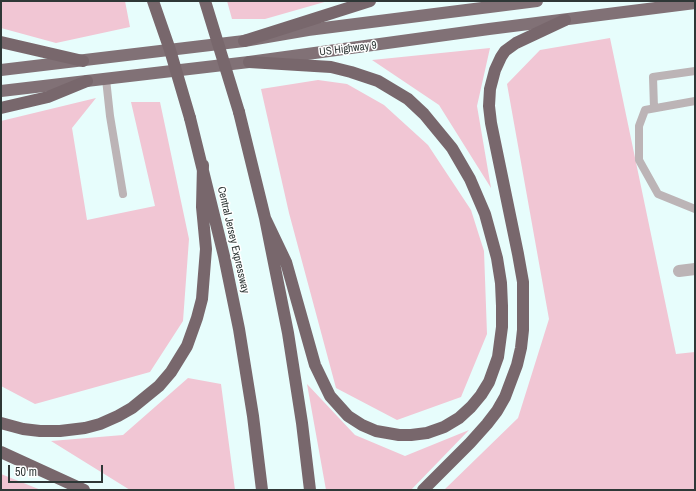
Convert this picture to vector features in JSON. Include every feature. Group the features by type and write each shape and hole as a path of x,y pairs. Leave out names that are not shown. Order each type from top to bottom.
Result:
{"highway":[{"name":"Central Jersey Expressway","path":"153,1 173,57 190,118 203,165 224,256 239,329 253,416 262,490"},
{"path":"205,1 239,112 265,218 288,333 302,423 310,490"},
{"path":"244,41 370,1"},
{"path":"1,70 244,41 308,30 537,1"},
{"name":"US Highway 9","path":"1,91 249,62 489,29 695,3"},
{"path":"423,490 470,443 497,411 505,397 517,365 523,330 523,282 491,123 489,106 490,89 498,63 505,51 516,43 565,20"},
{"path":"1,42 84,61"},
{"path":"249,62 331,67 351,72 378,82 408,99 424,114 452,148 470,179 485,214 493,237 501,283 502,327 498,357 489,382 471,407 459,418 444,427 427,433 411,435 399,435 376,431 362,425 348,416 330,396 316,365 286,262 265,218"},
{"path":"1,108 48,97 87,81"},
{"path":"1,423 23,429 40,431 60,431 85,428 100,424 132,408 159,386 171,372 187,346 202,299 206,249 202,207 203,165"},
{"path":"1,452 84,490"}],"street":[{"path":"679,272 695,270"}],"lane":[{"path":"654,108 654,77 695,71"},
{"path":"106,79 110,116 123,194"},
{"path":"695,101 645,110 639,126 639,160 658,194 695,209"}],"shaded area":[{"path":"1,1 125,1 130,27 56,43 1,28"},
{"path":"227,1 328,1 265,19 232,19"},
{"path":"610,38 676,354 695,352 695,490 444,490 518,418 549,319 507,84 540,50"},
{"path":"490,48 477,106 491,188 439,105 372,60"},
{"path":"318,80 347,84 384,105 428,145 471,210 484,251 487,334 461,397 397,420 336,388 289,213 261,89"},
{"path":"96,98 72,128 87,220 155,206 131,102 160,102 189,239 183,321 150,372 35,404 1,386 1,121"},
{"path":"188,378 221,384 235,490 130,490 51,441 123,435"},
{"path":"307,384 355,435 405,456 469,430 411,490 326,490"},
{"path":"1,474 41,490 1,490"}]}
